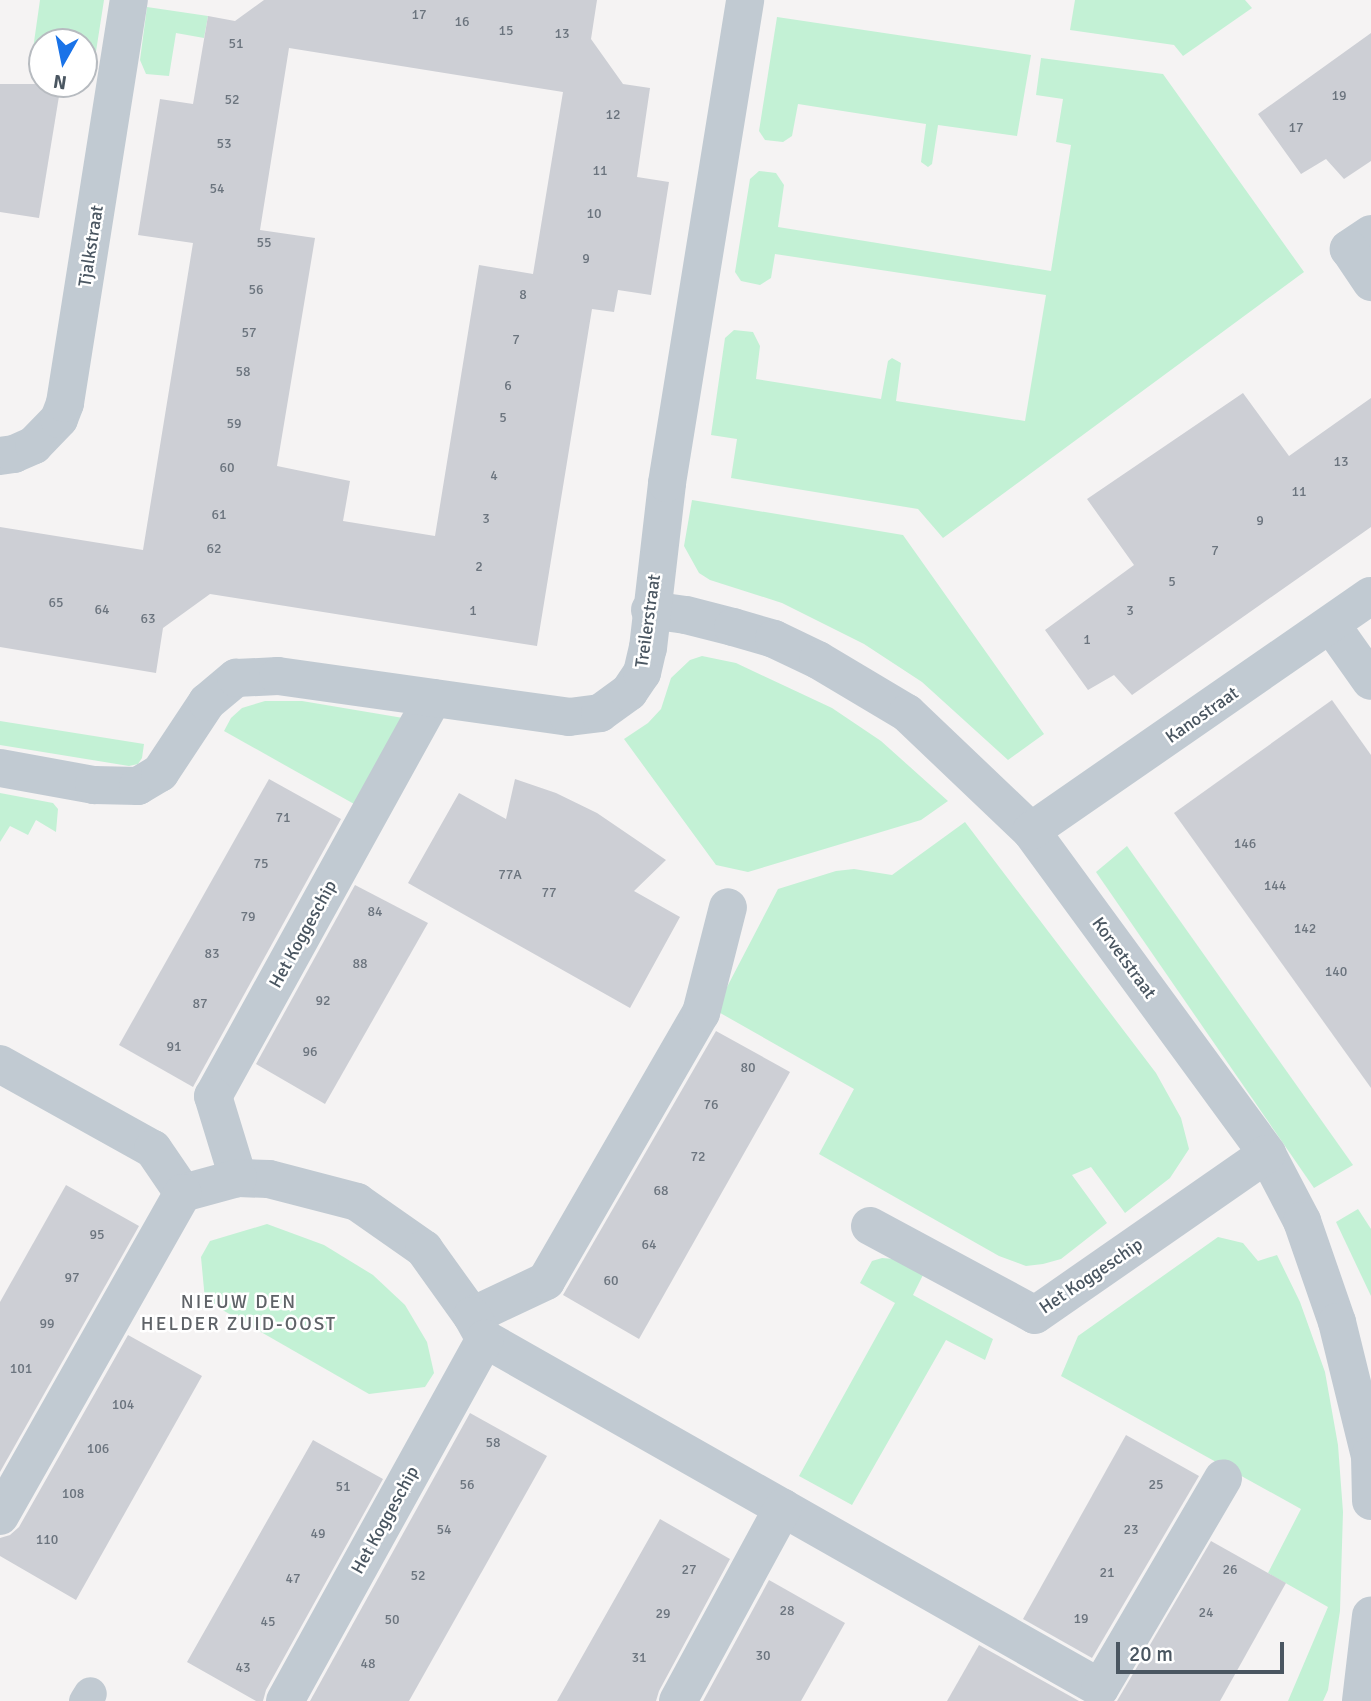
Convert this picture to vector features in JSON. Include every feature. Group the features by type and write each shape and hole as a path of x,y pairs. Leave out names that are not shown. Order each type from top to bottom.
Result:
{"street":[{"name":"Tjalkstraat","path":"0,456 15,454 34,445 60,419 65,402 129,0"},
{"name":"Treilerstraat","path":"0,768 94,785 138,786 160,774 207,702 236,678 278,676 569,718 600,713 629,692 642,673 648,648 650,610 667,483 745,0"},
{"path":"1371,234 1349,249 1371,282"},
{"name":"Kanostraat","path":"1031,831 1332,626 1371,596"},
{"name":"Korvetstraat","path":"650,610 685,615 753,633 818,660 907,713 1031,831 1267,1154 1302,1221 1337,1322 1370,1456 1371,1501"},
{"path":"1332,626 1371,681"},
{"name":"Het Koggeschip","path":"238,1178 213,1096 433,698"},
{"path":"479,1327 546,1281 701,1013 728,907"},
{"path":"0,1064 153,1149 183,1193"},
{"name":"Het Koggeschip","path":"870,1226 1035,1315 1267,1154"},
{"path":"0,1516 183,1193 238,1178 269,1179 358,1202 424,1249 479,1327 783,1508 1073,1689 1100,1688 1223,1478"},
{"name":"Het Koggeschip","path":"285,1701 479,1327"},
{"path":"678,1701 783,1508"},
{"path":"1361,1701 1371,1616"}],"green space":[{"path":"40,0 104,0 98,39 98,28 36,28"},
{"path":"1075,0 1245,0 1252,8 1183,56 1174,45 1070,30"},
{"path":"147,7 208,16 204,38 176,33 169,76 146,74 140,60"},
{"path":"777,17 1031,55 1017,136 938,125 932,164 928,167 921,162 926,124 798,104 792,136 783,142 765,140 759,131"},
{"path":"1041,58 1163,74 1304,272 943,538 918,509 731,478 737,439 711,435 725,338 734,330 753,332 760,346 756,379 881,399 888,361 892,358 901,363 896,401 1025,421 1046,295 775,254 771,278 760,285 741,281 735,272 750,179 759,171 776,173 784,185 778,227 1051,271 1071,145 1056,142 1063,99 1036,95"},
{"path":"692,500 903,535 1044,734 1008,760 922,682 864,644 782,603 710,580 699,573 684,546"},
{"path":"702,656 736,663 832,708 881,741 948,801 921,820 748,872 716,865 624,739 648,723 661,709 671,678 690,660"},
{"path":"265,701 302,701 415,720 363,809 224,731 231,718 242,708"},
{"path":"0,721 144,744 142,758 138,764 129,766 0,745"},
{"path":"0,793 53,803 58,809 56,832 36,820 28,835 10,826 0,842"},
{"path":"965,822 1156,1073 1181,1118 1189,1149 1170,1178 1125,1213 1091,1167 1072,1175 1107,1223 1061,1259 1043,1264 1026,1266 999,1256 819,1154 854,1089 715,1010 778,889 836,871 854,869 892,875"},
{"path":"1127,846 1353,1165 1314,1188 1096,872"},
{"path":"1358,1209 1371,1229 1371,1296 1336,1222"},
{"path":"267,1224 324,1245 373,1275 405,1305 427,1342 434,1373 425,1387 369,1394 205,1300 201,1257 210,1241"},
{"path":"1218,1237 1243,1243 1258,1261 1277,1255 1300,1302 1325,1372 1338,1445 1343,1512 1340,1611 1328,1690 1323,1701 1288,1701 1328,1607 1268,1573 1301,1509 1061,1376 1078,1336"},
{"path":"894,1259 923,1275 913,1295 993,1339 985,1360 946,1340 852,1505 799,1476 895,1303 860,1283 872,1261"}],"building":[{"path":"264,0 597,0 591,39 623,84 650,88 637,177 669,182 651,295 618,290 614,312 592,309 537,646 210,594 163,628 156,673 0,647 0,527 143,550 193,243 138,235 160,99 193,104 208,16 235,21","holes":["289,48 563,92 533,274 479,265 435,536 343,521 350,481 277,466 315,238 260,230"]},
{"path":"1371,33 1371,161 1344,179 1326,159 1301,174 1258,114"},
{"path":"0,84 28,84 28,98 59,98 39,218 0,212"},
{"path":"1243,393 1289,456 1371,398 1371,527 1132,695 1114,675 1088,690 1045,630 1134,565 1087,499"},
{"path":"1332,700 1371,755 1371,1088 1174,813"},
{"path":"269,779 341,819 193,1087 119,1045"},
{"path":"515,779 556,793 597,813 666,860 634,891 680,917 630,1008 408,883 459,793 506,819"},
{"path":"355,885 428,923 325,1104 256,1064"},
{"path":"716,1031 790,1072 639,1339 563,1295"},
{"path":"66,1185 139,1226 0,1472 0,1302"},
{"path":"128,1335 202,1376 76,1600 0,1556 0,1538 10,1535 19,1527"},
{"path":"470,1413 547,1456 409,1701 310,1701"},
{"path":"1126,1435 1199,1476 1092,1658 1023,1619"},
{"path":"313,1440 383,1479 266,1690 263,1701 256,1701 187,1662"},
{"path":"660,1519 730,1559 656,1701 557,1701"},
{"path":"1211,1541 1286,1583 1220,1701 1117,1701"},
{"path":"769,1580 845,1623 801,1701 703,1701"},
{"path":"979,1645 1079,1701 947,1701"}],"district":[{"name":"NIEUW DEN HELDER ZUID-OOST","path":"239,1314"}]}
